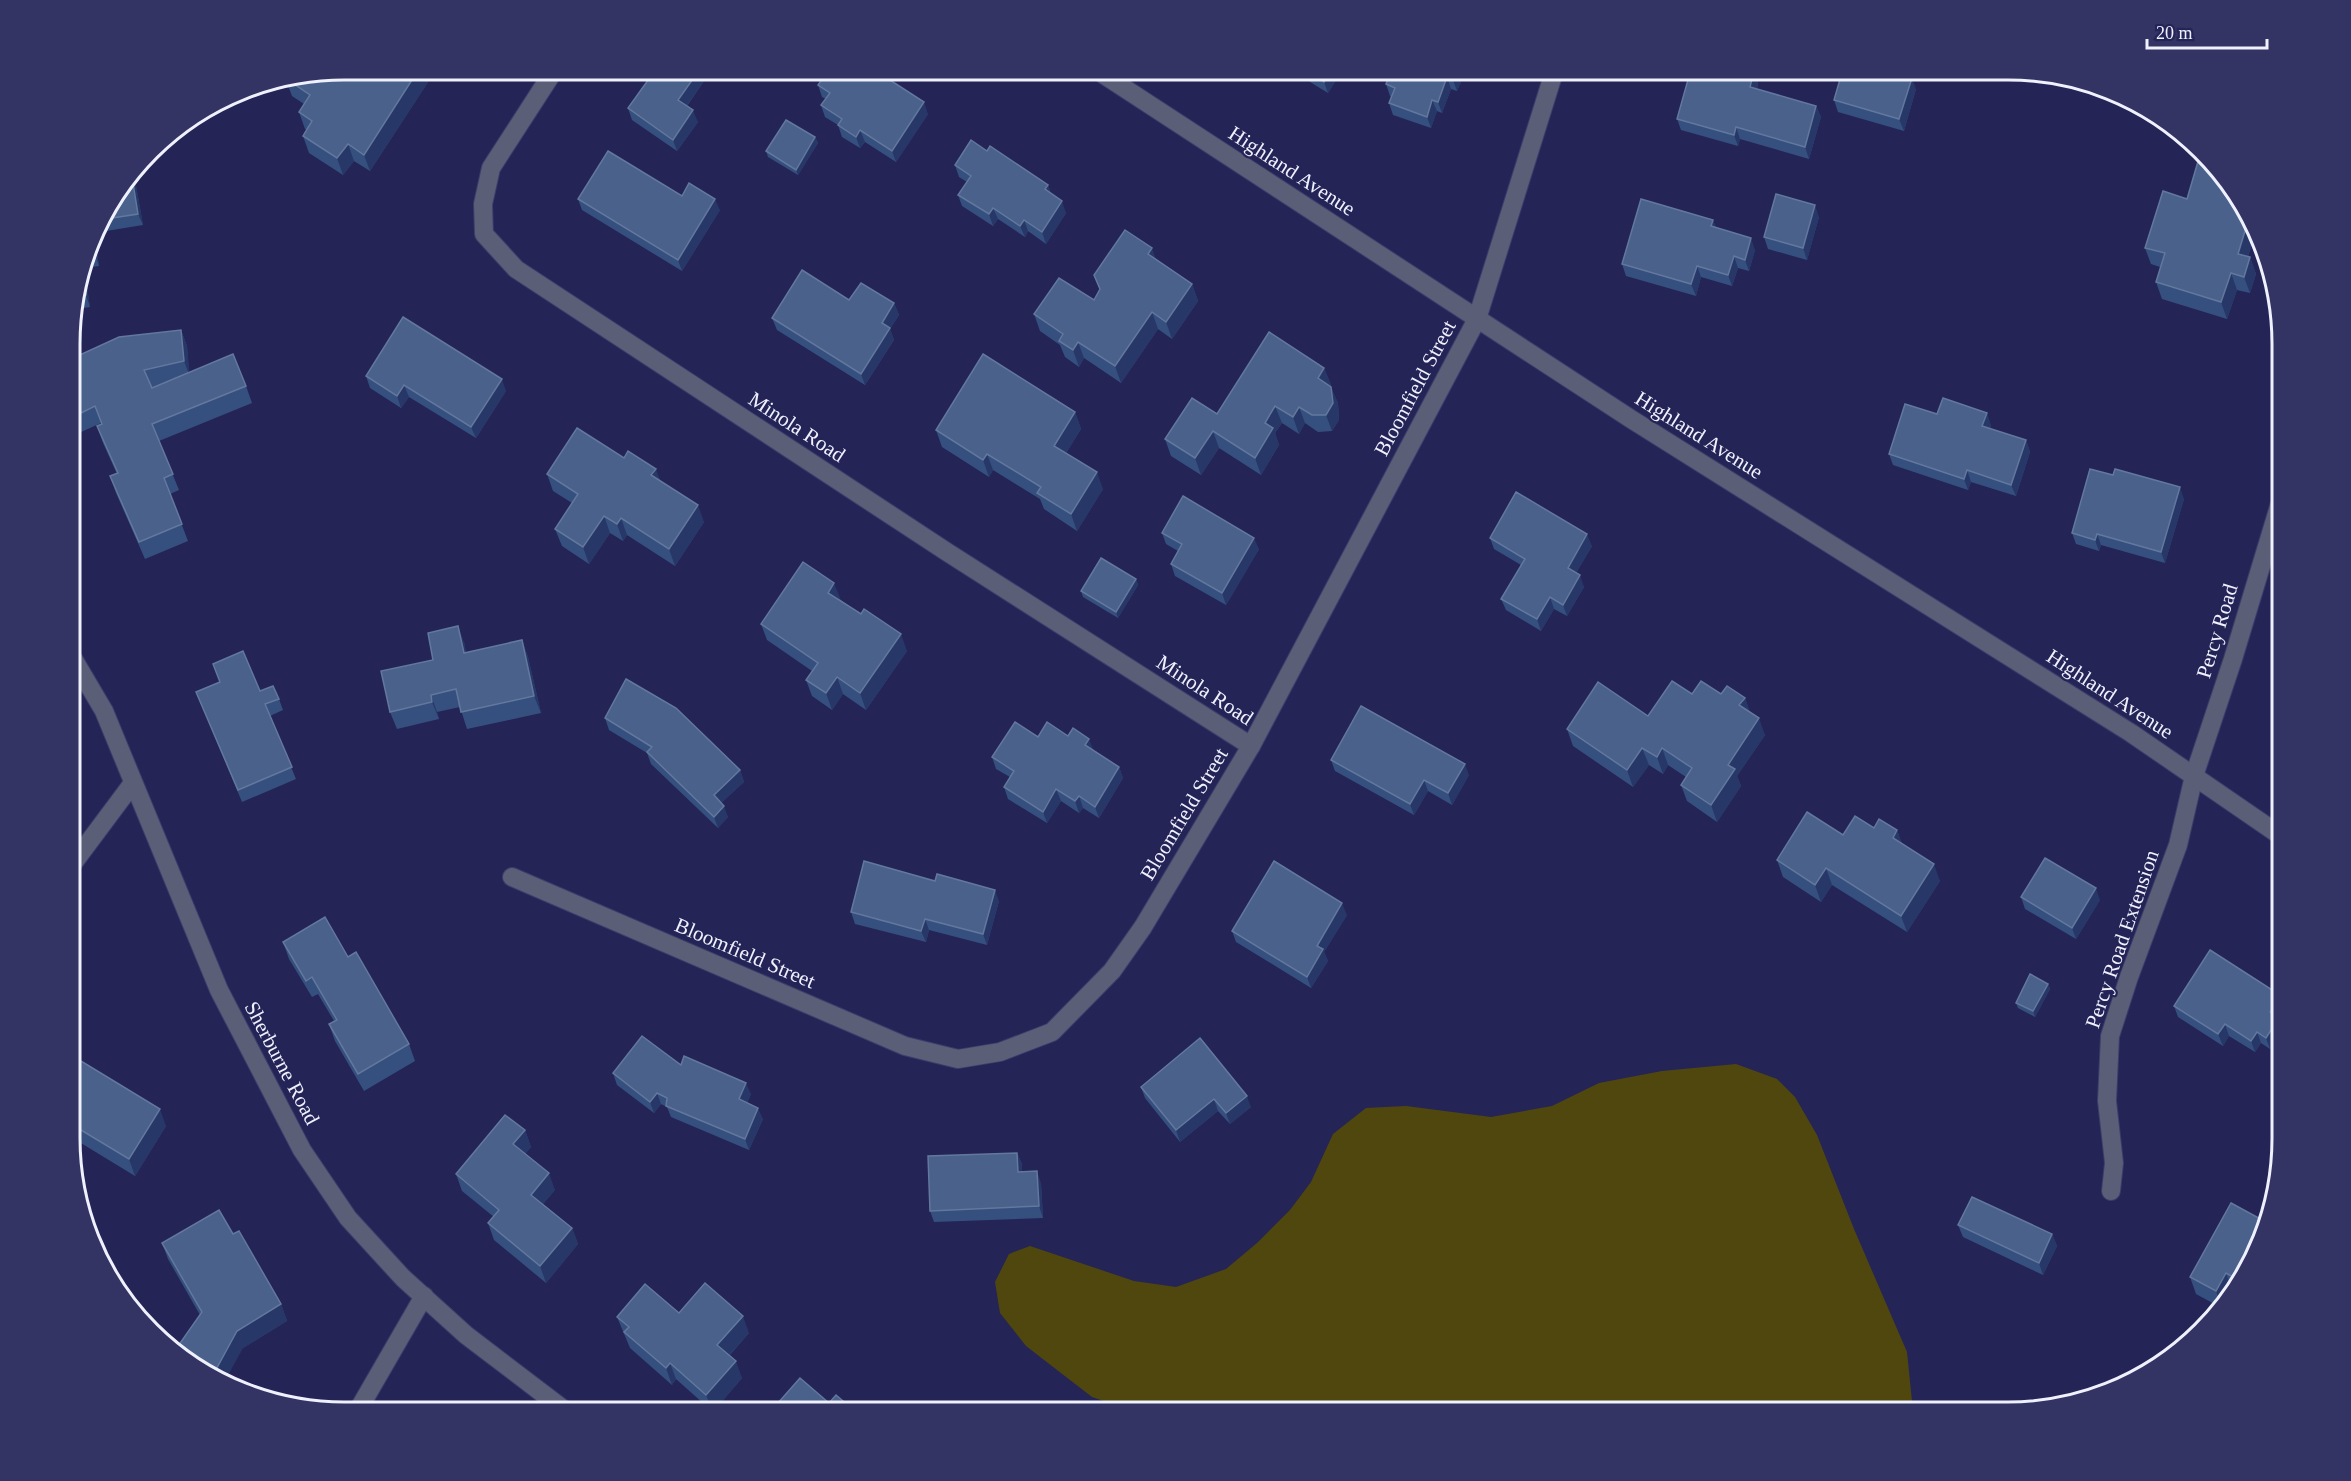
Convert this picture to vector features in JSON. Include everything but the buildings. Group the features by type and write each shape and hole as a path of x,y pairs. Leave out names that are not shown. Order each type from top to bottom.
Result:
{"street":[{"name":"Minola Road","path":"548,80 491,168 483,204 484,234 516,269 947,552 1251,746"},
{"name":"Highland Avenue","path":"1112,80 1631,419 2131,733 2272,829"},
{"name":"Bloomfield Street","path":"512,877 905,1046 958,1059 1000,1052 1052,1032 1112,972 1143,927 1251,746 1477,319 1552,80"},
{"name":"Percy Road","path":"2194,776 2272,532"},
{"name":"Sherburne Road","path":"80,670 104,711 219,990 303,1150 348,1218 403,1278 466,1335 554,1402"},
{"name":"Percy Road Extension","path":"2111,1191 2114,1163 2107,1101 2110,1036 2129,977 2178,845 2194,776"},
{"path":"80,854 134,783"},
{"path":"363,1402 424,1296"}],"shaded area":[{"path":"1736,1064 1777,1079 1795,1097 1817,1135 1854,1229 1907,1352 1912,1402 1107,1402 1092,1397 1026,1346 1000,1313 995,1282 1009,1254 1030,1246 1134,1281 1176,1287 1226,1269 1257,1243 1290,1210 1311,1182 1333,1134 1366,1108 1406,1106 1491,1117 1552,1106 1599,1083 1662,1071"}]}
